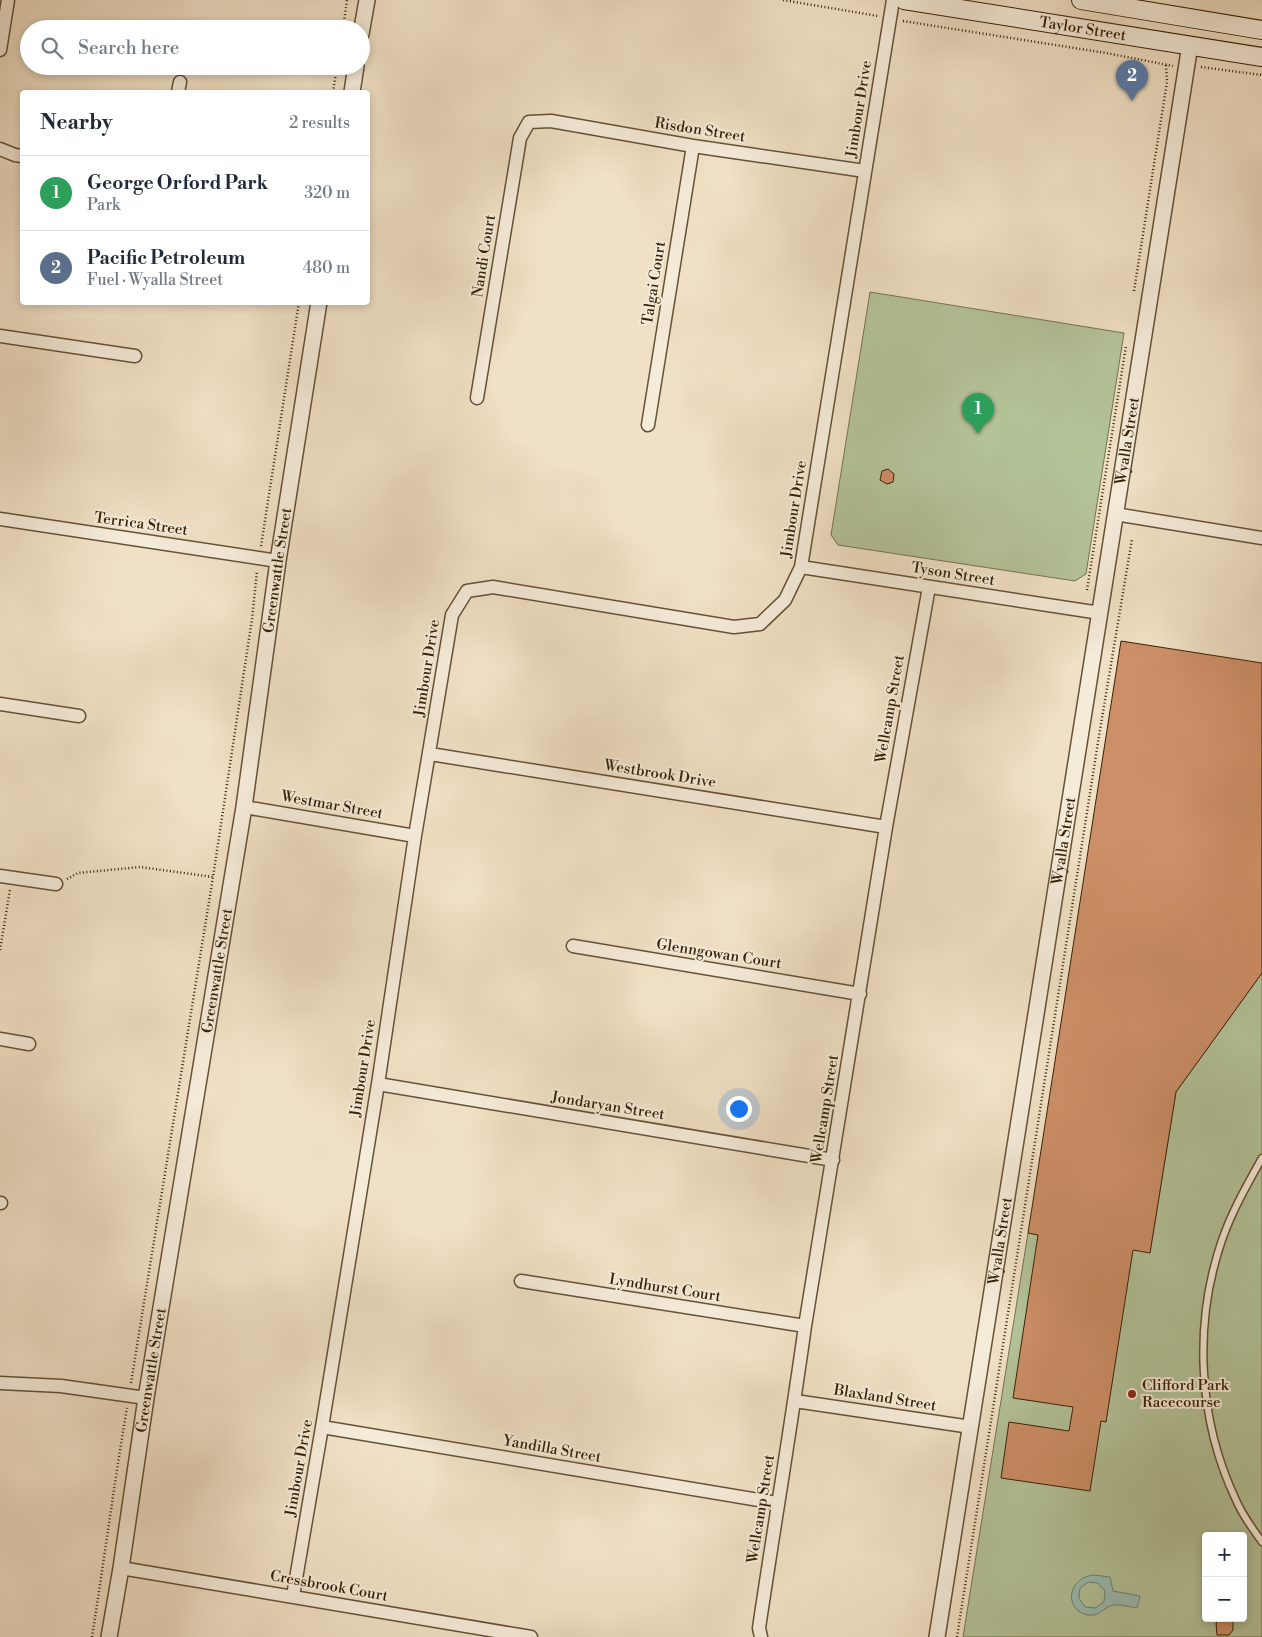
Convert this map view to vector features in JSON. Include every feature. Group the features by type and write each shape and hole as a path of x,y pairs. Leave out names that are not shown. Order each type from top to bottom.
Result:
{"main road":[{"name":"Taylor Street","path":"904,0 1262,57"},
{"name":"Taylor Street","path":"1081,0 1107,2 1262,30"},
{"path":"1107,2 1126,17 1182,28 1190,45"}],"street":[{"path":"0,50 8,0"},
{"path":"363,20 367,0"},
{"name":"Jimbour Drive","path":"293,1596 378,1084 415,836 452,615 467,591 493,587 734,627 760,624 785,600 801,567 893,0"},
{"name":"Wyalla Street","path":"937,1637 1190,45"},
{"path":"352,90 355,75"},
{"name":"Risdon Street","path":"529,122 552,122 692,146 865,171"},
{"name":"Nandi Court","path":"478,398 520,138 529,122"},
{"name":"Talgai Court","path":"648,426 692,146"},
{"path":"0,149 20,156"},
{"name":"Greenwattle Street","path":"108,1637 121,1568 146,1398 244,806 278,560 319,305"},
{"path":"0,336 135,356"},
{"path":"1116,514 1262,538"},
{"name":"Terrica Street","path":"0,519 278,560"},
{"name":"Tyson Street","path":"801,567 1100,613"},
{"name":"Wellcamp Street","path":"761,1637 760,1628 777,1503 795,1401 805,1326 886,827 929,587"},
{"path":"0,704 79,716"},
{"name":"Westbrook Drive","path":"430,754 886,827"},
{"name":"Westmar Street","path":"244,806 415,836"},
{"path":"6,876 56,884"},
{"name":"Glenngowan Court","path":"573,946 860,994"},
{"path":"0,1039 29,1044"},
{"name":"Jondaryan Street","path":"378,1084 833,1160"},
{"name":"Lyndhurst Court","path":"521,1281 805,1326"},
{"path":"0,1383 61,1386 146,1398"},
{"name":"Blaxland Street","path":"795,1401 971,1428"},
{"name":"Yandilla Street","path":"322,1427 777,1503"},
{"name":"Cressbrook Court","path":"121,1568 531,1637"}],"lane":[{"path":"1262,1158 1229,1221 1216,1258 1207,1304 1203,1361 1209,1418 1216,1447 1236,1502 1262,1542"}],"path":[{"path":"344,20 347,0"},
{"path":"783,0 890,19 1096,51 1166,65 1186,68 1205,67 1262,75"},
{"path":"1133,298 1167,82 1166,65"},
{"path":"333,90 336,75"},
{"path":"92,1637 105,1542 118,1474 213,877 300,305"},
{"path":"1086,590 1126,344"},
{"path":"957,1637 1099,736 1132,539"},
{"path":"56,884 78,873 140,867 213,877"},
{"path":"0,950 6,876"}],"green space":[{"path":"870,292 1124,333 1086,574 1075,581 838,545 831,535"},
{"name":"Clifford Park Racecourse","path":"1262,973 1262,1637 963,1637 1028,1233 1150,1252 1176,1092"}],"water":[{"path":"1094,1575 1110,1577 1113,1591 1140,1596 1137,1608 1114,1605 1093,1615 1081,1613 1072,1602 1072,1595 1078,1582 1085,1577","holes":["1088,1582 1098,1583 1105,1591 1104,1602 1095,1608 1085,1607 1079,1598 1080,1588"]}],"building":[{"path":"888,469 894,474 893,482 887,484 880,480 882,471"},
{"path":"1121,641 1262,663 1262,973 1176,1092 1150,1253 1133,1250 1106,1422 1101,1421 1090,1491 1001,1478 1009,1422 1069,1431 1073,1407 1013,1398 1038,1235 1028,1233"},
{"path":"1233,1622 1233,1630 1229,1635 1217,1635 1216,1623"}],"place":[{"name":"Pacific Petroleum","path":"1132,101"},
{"name":"George Orford Park","path":"978,434"},
{"name":"Clifford Park Racecourse","path":"1132,1394"}]}
